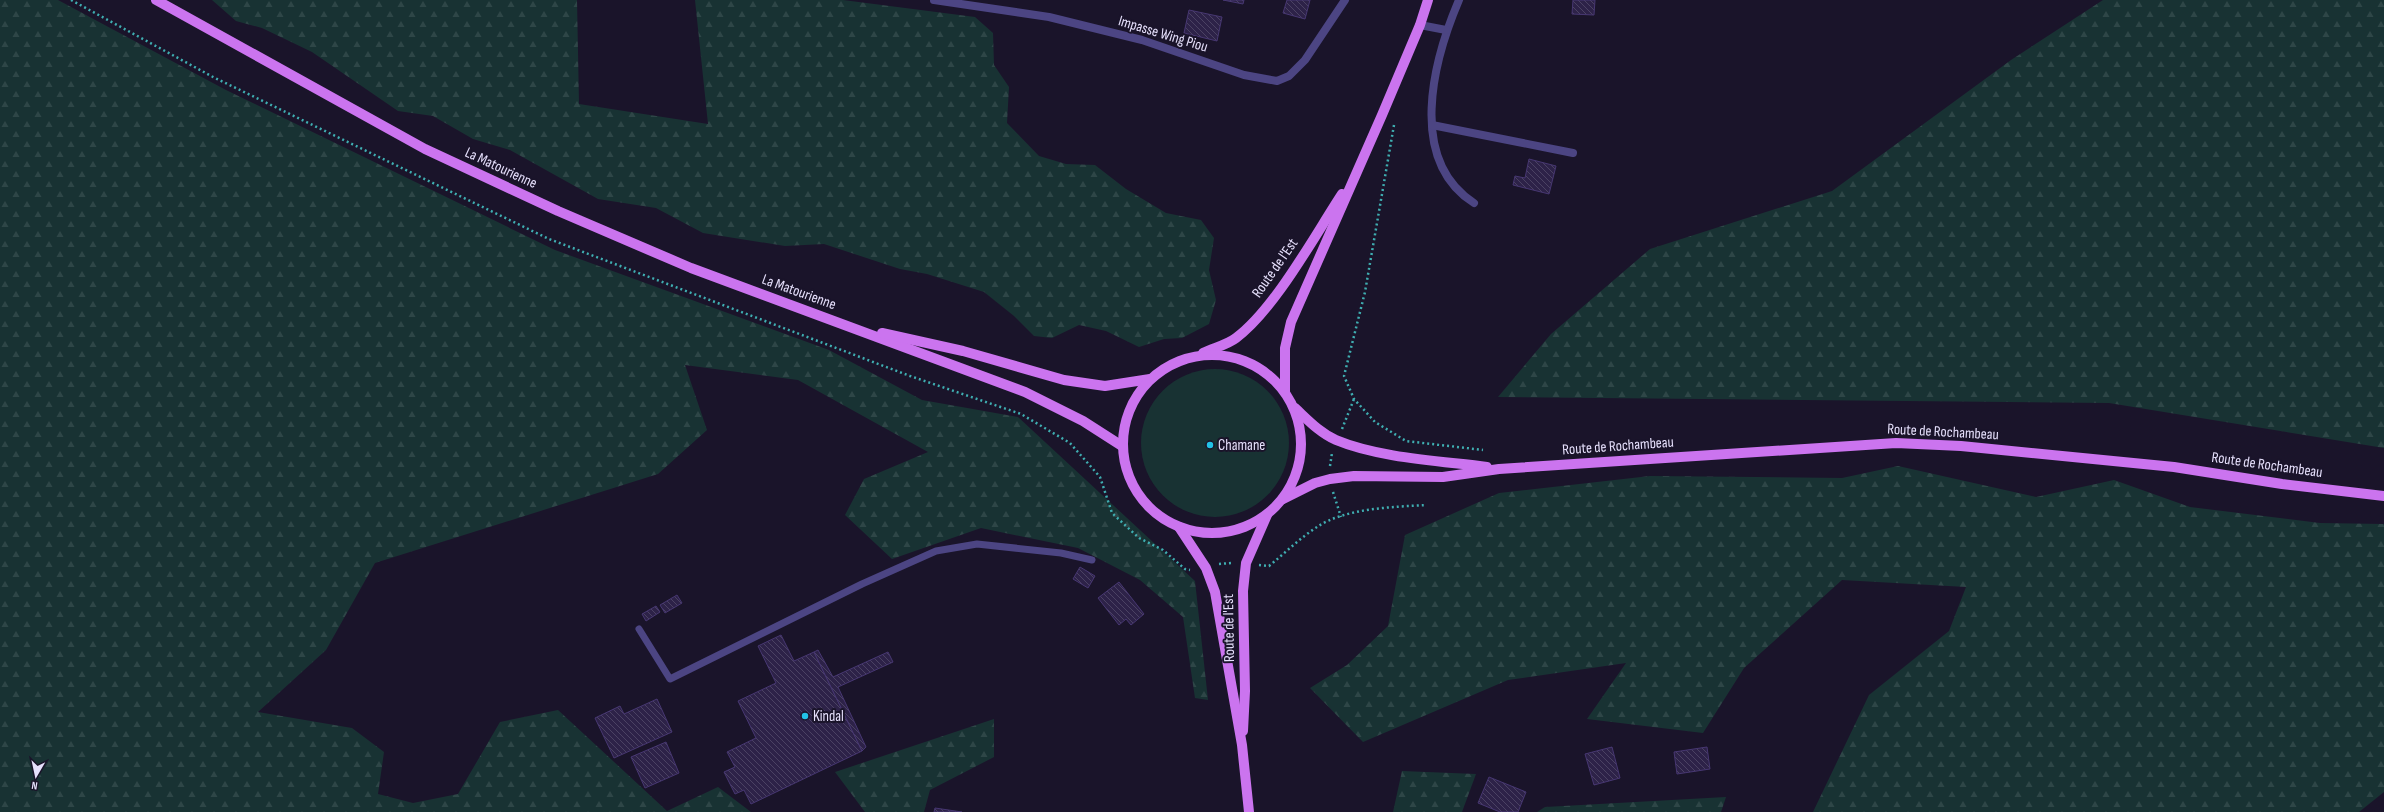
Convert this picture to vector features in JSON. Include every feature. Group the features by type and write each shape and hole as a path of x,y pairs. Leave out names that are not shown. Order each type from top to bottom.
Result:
{"main road":[{"name":"La Matourienne","path":"156,0 425,149 558,211 691,268 851,326 1025,392 1083,422 1122,446"},
{"name":"Route de l'Est","path":"1285,392 1285,348 1291,322 1382,115 1420,25 1428,0"},
{"name":"Route de l'Est","path":"1150,379 1172,364 1236,339 1258,317 1289,275 1355,174"},
{"name":"La Matourienne","path":"851,326 963,351 1064,380 1105,386 1150,379"},
{"path":"1150,379 1134,399 1125,422 1122,446 1126,472 1138,495 1156,514 1179,527 1209,534 1240,530 1267,515 1283,499 1296,478 1302,454 1301,430 1294,406 1285,392 1268,374 1247,361 1222,355 1198,355"},
{"name":"Route de Rochambeau","path":"1294,406 1316,427 1346,443 1391,454 1499,469"},
{"name":"Route de Rochambeau","path":"1283,499 1315,483 1330,479 1354,476 1443,477 1499,469 1896,443 1961,446 2174,467 2282,484 2384,496"},
{"name":"Route de l'Est","path":"1242,745 1245,691 1244,591 1246,563 1267,515"},
{"name":"Route de l'Est","path":"1179,527 1206,568 1214,592 1242,745 1249,812"}],"street":[{"name":"Impasse Wing Piou","path":"934,0 1050,17 1142,40 1244,75 1277,81 1289,76 1305,60 1345,0"},
{"path":"1459,0 1446,30 1430,102 1436,150 1448,180 1460,194 1474,203"},
{"path":"1420,25 1446,30"},
{"path":"1432,125 1573,153"}],"lane":[{"path":"639,629 670,679 862,584 936,551 976,544 1061,553 1092,560"}],"path":[{"path":"71,0 212,77 549,239 910,376 1021,414 1070,443 1100,477 1112,513 1139,538 1163,550 1185,569 1198,571"},
{"path":"1382,115 1395,120 1365,292 1344,376 1354,399 1375,422 1406,441 1483,450"},
{"path":"1340,434 1354,399"},
{"path":"1329,472 1334,445"},
{"path":"1332,488 1341,517"},
{"path":"1252,564 1269,566 1318,526 1341,517 1378,509 1426,505"},
{"path":"1213,564 1233,562"}],"green space":[{"path":"0,0 58,0 226,90 555,250 829,350 922,400 1018,417 1195,581 1208,700 1195,698 1183,617 1140,580 1078,548 981,528 892,559 845,515 864,479 928,452 798,380 685,365 707,430 658,474 375,563 326,650 258,712 352,728 384,752 378,794 413,803 458,794 500,722 558,710 667,811 718,787 751,812 0,812"},
{"path":"212,0 577,0 579,104 708,124 695,0 843,0 975,17 993,33 994,65 1009,87 1007,123 1039,156 1066,164 1095,165 1126,189 1166,213 1201,220 1214,238 1209,270 1216,300 1209,324 1182,338 1164,339 1139,347 1106,331 1079,325 1052,338 1034,336 1014,316 984,292 927,274 900,269 824,244 785,246 703,233 656,208 598,199 510,150 473,139 433,116 398,111 312,52 262,28 236,21"},
{"path":"2103,0 2384,0 2384,448 2109,403 1498,397 1551,334 1650,249 1832,191 2011,60"},
{"path":"1215,369 1236,372 1250,378 1262,386 1272,396 1280,408 1286,422 1289,443 1286,464 1280,478 1272,490 1262,500 1250,508 1236,514 1215,517 1194,514 1180,508 1168,500 1158,490 1150,478 1144,464 1141,443 1144,422 1150,408 1158,396 1168,386 1180,378 1194,372"},
{"path":"1898,466 2036,497 2114,480 2190,507 2320,523 2384,524 2384,792 2359,812 1813,812 1869,695 1949,631 1966,587 1842,580 1744,668 1703,733 1587,719 1626,663 1508,680 1363,742 1310,688 1347,665 1388,626 1405,535 1499,493 1650,476 1842,478"},
{"path":"994,719 994,757 930,790 924,812 865,812 835,772"},
{"path":"1402,771 1476,774 1462,812 1393,812"},
{"path":"1726,797 1721,812 1537,812 1545,807"}],"building":[{"path":"1223,0 1244,0 1243,4"},
{"path":"1287,0 1310,0 1305,19 1283,13"},
{"path":"1573,0 1595,0 1594,15 1572,14"},
{"path":"1189,10 1222,17 1217,41 1184,33"},
{"path":"1529,159 1556,166 1549,194 1513,185 1515,176 1525,178"},
{"path":"1080,567 1095,576 1088,588 1073,579"},
{"path":"1119,582 1144,614 1131,625 1126,619 1119,625 1098,598"},
{"path":"677,595 682,603 665,613 660,605"},
{"path":"656,606 660,612 646,621 642,614"},
{"path":"781,635 794,661 814,652 862,751 751,804 744,790 735,794 724,772 735,767 727,752 756,738 738,701 776,683 758,646"},
{"path":"818,650 833,677 888,652 893,662 838,687 866,747 862,751 814,652"},
{"path":"657,699 672,732 614,758 595,718 620,706 624,714"},
{"path":"666,742 679,773 645,788 631,757"},
{"path":"1612,747 1620,778 1594,785 1585,754"},
{"path":"1707,747 1710,769 1677,774 1674,752"},
{"path":"1489,777 1526,792 1518,812 1500,812 1478,803"},
{"path":"935,808 962,812 934,812"}],"place":[{"name":"Chamane","path":"1210,445"},
{"name":"Kindal","path":"805,716"}]}
